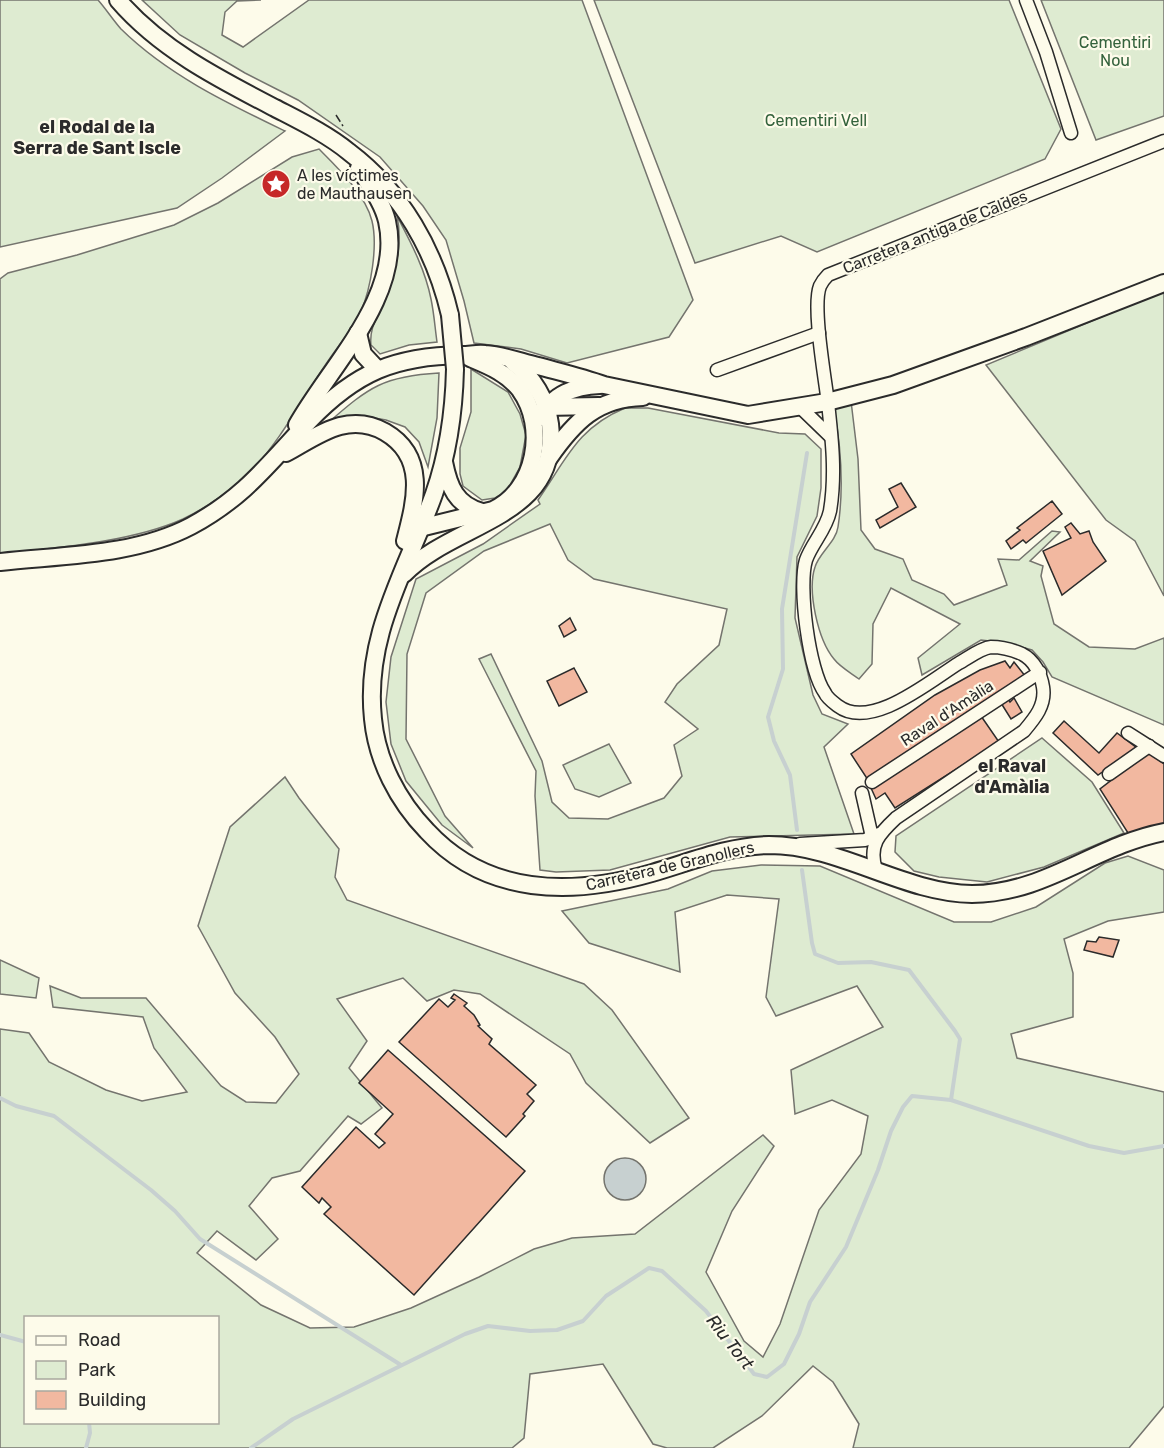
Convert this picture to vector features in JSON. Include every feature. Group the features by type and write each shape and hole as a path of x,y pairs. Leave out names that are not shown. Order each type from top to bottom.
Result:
{"main road":[{"name":"Carretera de Granollers","path":"118,0 161,40 193,63 295,118 350,152 390,190 415,225 435,265 450,315 460,362 452,418 444,460 434,493 397,581 380,634 372,686 375,737 393,783 409,811 432,837 461,860 480,870 518,884 565,888 596,885 633,878 732,849 767,845 788,846 827,854 946,891 990,893 1029,886 1113,847 1133,839 1164,832"},
{"path":"279,455 304,412 358,333 375,302 383,280 387,260 388,230 379,201 350,152"},
{"path":"0,562 130,547 164,538 192,526 231,501 256,480 311,419 352,383 377,369 414,359 507,367 584,378 604,385 748,416 827,402 893,385 1026,337 1164,283"},
{"path":"358,333 363,354 377,369"},
{"path":"507,367 535,400 546,408 600,406 637,397 661,397"},
{"path":"507,367 525,398 534,422 534,453 529,470"},
{"path":"420,528 494,510 509,501 529,470 542,442 542,418 546,408 574,389 604,385"},
{"path":"397,581 416,562 432,551 514,507 541,477 549,459 572,428 586,414 600,406"},
{"path":"546,408 550,430 549,459"},
{"path":"279,455 331,429 347,425 370,426 382,430 400,443 411,459 416,488 397,581"},
{"path":"444,460 453,494 467,507 482,512"}],"street":[{"path":"1026,0 1046,52 1071,133"},
{"name":"Carretera antiga de Caldes","path":"1040,672 1028,657 1013,650 990,647 970,656 888,707 870,713 851,712 838,707 825,693 815,668 806,624 803,580 807,560 829,514 833,482 831,437 819,333 820,285 828,275 1164,141"},
{"path":"717,370 819,333"},
{"path":"800,407 831,437"},
{"path":"788,846 865,840 875,835 896,818 1024,731 1036,716 1044,700 1040,672"},
{"name":"Raval d'Amàlia","path":"872,782 1040,672"},
{"path":"1128,733 1164,756"},
{"path":"1109,774 1149,746"},
{"path":"862,793 875,835 873,861 876,870"}],"green space":[{"path":"0,0 98,0 121,29 158,60 220,99 285,131 177,208 0,247"},
{"path":"142,0 261,0 237,1 225,12 222,35 243,47 309,0 582,0 693,300 669,337 567,363 521,349 474,343 446,240 423,206 380,157 298,100 245,73 180,35"},
{"name":"Cementiri Vell","path":"594,0 1009,0 1061,129 1045,159 817,252 781,236 695,263"},
{"name":"Cementiri Nou","path":"1041,0 1164,0 1164,116 1096,140"},
{"path":"319,149 350,182 369,211 374,231 372,267 365,302 358,318 271,448 250,472 210,504 163,527 117,539 0,554 0,279 8,273 77,255 174,225 218,203 292,157"},
{"path":"397,216 425,277 432,304 437,342 409,345 380,354 371,345 371,333 392,280 397,259 399,227"},
{"path":"1164,291 1164,596 1135,541 1106,520 986,365"},
{"path":"471,369 508,392 520,414 526,435 520,467 506,492 495,498 482,500 463,486 460,474 460,448 471,412"},
{"path":"439,373 437,418 428,467 419,442 405,427 386,420 357,415 329,422 355,400 378,386 404,377"},
{"path":"851,401 858,459 861,530 875,549 903,559 912,580 944,594 954,605 1007,585 998,559 1019,560 1052,531 1060,532 1030,561 1043,566 1041,576 1054,624 1089,647 1135,649 1164,638 1164,725 1052,677 1032,650 1007,643 981,640 922,675 918,658 960,624 891,588 873,624 872,664 859,679 836,662 828,651 819,628 812,589 817,562 834,538 838,527 841,467 834,408"},
{"path":"625,408 648,408 779,433 805,434 821,449 821,488 817,516 797,557 795,618 813,695 822,714 848,724 824,747 854,834 730,837 610,870 556,872 540,870 535,796 536,771 479,659 491,654 542,761 552,802 569,818 608,819 664,798 682,776 674,745 698,729 665,702 677,684 719,645 727,609 594,579 568,560 550,524 484,551 426,593 407,654 406,739 445,816 473,848 442,825 406,781 391,744 386,702 391,657 416,579 483,544 540,504 538,500 574,446 595,425"},
{"path":"1042,738 1092,782 1124,833 1044,867 987,882 939,877 914,871 895,852 896,836"},
{"path":"609,744 631,783 599,797 575,789 563,765"},
{"path":"285,777 339,849 335,877 347,900 584,984 612,1010 689,1118 650,1143 586,1083 570,1054 480,994 454,990 427,1001 403,978 337,999 367,1041 349,1068 382,1108 361,1124 348,1116 300,1171 272,1178 249,1206 278,1239 256,1260 217,1231 197,1253 261,1305 310,1328 354,1327 411,1308 534,1249 572,1238 635,1234 763,1135 774,1146 732,1211 706,1272 744,1341 763,1357 780,1324 819,1210 861,1154 868,1116 832,1100 795,1114 791,1070 883,1027 857,986 776,1016 766,997 779,899 727,895 675,912 680,972 589,943 562,911 668,889 712,871 761,865 820,866 954,922 991,922 1036,907 1105,863 1128,856 1164,870 1164,912 1108,921 1064,939 1073,973 1073,1017 1011,1034 1017,1058 1164,1092 1164,1406 1129,1448 853,1448 859,1424 833,1382 813,1366 762,1416 713,1448 667,1448 653,1444 603,1364 530,1374 524,1438 512,1448 0,1448 0,1029 29,1033 49,1062 106,1090 142,1101 187,1092 154,1048 143,1017 53,1007 50,986 81,998 146,998 221,1086 246,1102 276,1103 299,1074 275,1037 235,993 198,926 230,827"},
{"path":"0,960 39,978 36,998 0,994"}],"shaded area":[{"path":"625,1158 640,1164 646,1179 640,1194 625,1200 610,1194 604,1179 610,1164"}],"building":[{"path":"901,483 916,507 880,528 876,520 898,507 889,489"},
{"path":"1052,501 1062,514 1026,543 1023,540 1011,549 1006,541 1020,530 1017,528"},
{"path":"1071,523 1080,534 1089,531 1093,542 1106,561 1062,595 1043,551 1071,538 1065,527"},
{"path":"570,618 576,630 564,637 559,626"},
{"path":"1005,661 1010,668 1014,662 1026,677 868,780 851,754 935,695 980,670"},
{"path":"574,668 587,692 559,706 547,681"},
{"path":"1007,697 1010,702 1014,698 1022,712 1011,719 1001,703"},
{"path":"981,716 999,742 895,808 885,793 876,799 871,788"},
{"path":"1064,721 1099,753 1117,733 1137,748 1098,775 1053,733"},
{"path":"1148,752 1164,764 1164,827 1128,833 1100,789"},
{"path":"1099,937 1119,940 1113,957 1084,950 1087,941 1096,942"},
{"path":"454,994 467,1003 464,1006 474,1015 480,1025 478,1026 492,1039 489,1044 536,1085 527,1094 534,1101 523,1114 525,1116 506,1137 399,1042 439,999 448,1007 455,1000 451,998"},
{"path":"388,1050 525,1171 414,1295 324,1214 331,1207 322,1198 319,1203 302,1187 356,1127 379,1148 385,1143 375,1134 393,1114 359,1083"}],"waterway":[{"path":"797,830 790,775 774,741 768,717 783,669 782,609 807,453"},
{"path":"802,870 815,954 838,963 871,962 909,970 955,1031 960,1039 951,1100"},
{"name":"Riu Tort","path":"251,1448 293,1419 465,1334 488,1326 530,1331 557,1330 583,1321 606,1296 649,1268 662,1271 706,1311 754,1374 767,1377 784,1364 799,1334 810,1302 846,1247 878,1170 891,1131 903,1107 912,1096 951,1100 1089,1146 1124,1153 1164,1146"},
{"path":"0,1098 16,1106 54,1116 151,1190 175,1211 200,1239 401,1365"},
{"name":"Riu Tort","path":"0,1335 24,1341"},
{"name":"Riu Tort","path":"86,1448 90,1433 89,1424"}],"fence":[{"path":"336,115 343,126"}],"place":[{"name":"A les víctimes de Mauthausen","path":"276,184"}],"district":[{"name":"el Rodal de la Serra de Sant Iscle","path":"97,137"},
{"name":"el Raval d'Amàlia","path":"1012,776"}]}
